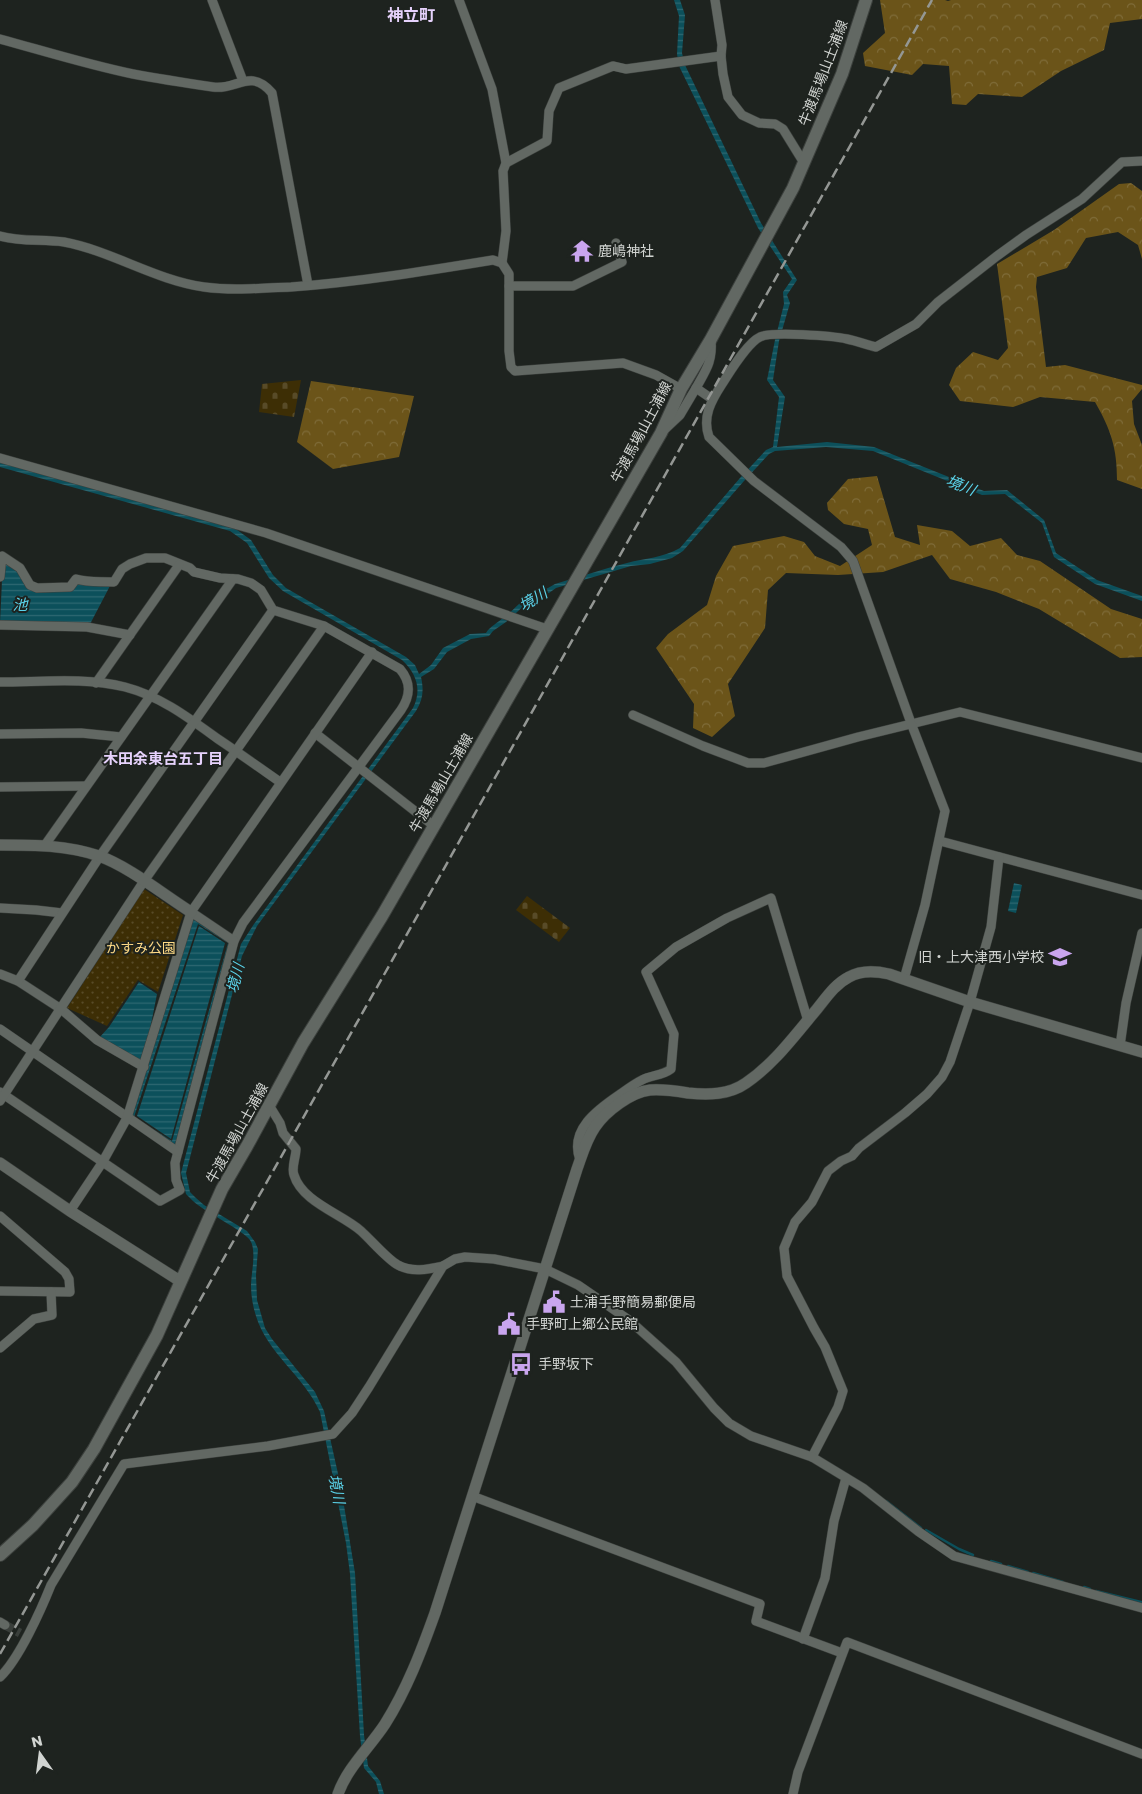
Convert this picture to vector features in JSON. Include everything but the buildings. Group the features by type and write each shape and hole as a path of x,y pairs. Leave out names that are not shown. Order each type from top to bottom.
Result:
{"main road":[{"name":"牛渡馬場山土浦線","path":"0,1555 33,1525 80,1471 153,1343 222,1189 302,1044 382,916 661,432 681,389 711,339 794,188 842,74 866,0"}],"street":[{"path":"212,0 243,81"},
{"path":"459,0 492,89 506,163 503,171 506,231 502,263"},
{"path":"714,0 728,97 742,115 759,123 775,124 783,129 804,163"},
{"path":"0,39 133,74 221,89 243,81 259,82 266,87 272,93 308,285"},
{"path":"506,163 547,141 549,111 559,88 613,66 626,69 721,56"},
{"path":"904,979 915,945 945,811 911,723 853,561 841,546 754,481 709,437 706,419 712,399 739,357 760,337 775,334 846,338 876,348 916,324 938,302 997,256 1082,199 1122,162 1142,161"},
{"path":"0,236 13,240 62,242 97,250 173,279 204,287 247,290 386,277 493,260 502,263 509,274 509,351 510,367 515,371 623,364 656,375 681,389"},
{"path":"509,286 573,286 622,262 616,243"},
{"path":"661,432 668,428 680,415 709,364 712,354 711,339"},
{"path":"696,388 712,399"},
{"path":"0,458 266,532 547,629"},
{"path":"0,577 2,556 20,568 30,585 37,588 70,587 76,579 90,583 98,580 114,582 122,569 130,564 146,558 165,558 190,568 194,572 251,583 261,590 273,610 324,626 400,669 407,680 409,695 401,710 243,923 234,941 174,1163 174,1171 180,1190 160,1201 1,1096 33,1052 144,881 324,626"},
{"path":"96,683 179,565"},
{"path":"45,845 233,579"},
{"path":"18,981 100,856 273,610"},
{"path":"0,625 87,627 130,635"},
{"path":"70,1210 102,1163 127,1118 191,912 372,652"},
{"path":"0,682 96,683 125,687 163,701 280,782"},
{"path":"633,715 702,746 748,763 764,764 911,723 960,712 1142,758"},
{"path":"0,734 81,733 121,737"},
{"path":"315,734 359,766 434,826"},
{"path":"0,787 86,786"},
{"path":"940,840 1142,895"},
{"path":"0,845 45,845 100,856 144,881 234,941"},
{"path":"812,1457 838,1407 843,1391 825,1347 787,1276 784,1248 796,1222 812,1202 828,1170 852,1156 859,1148 905,1113 927,1094 942,1077 950,1062 970,1002 991,928 999,857"},
{"path":"580,1160 577,1150 580,1134 588,1120 604,1106 642,1080 666,1073 671,1069 674,1034 646,972 676,946 727,918 771,898 808,1020"},
{"path":"0,908 62,913"},
{"path":"1120,1046 1126,1004 1142,933"},
{"path":"338,1794 344,1780 402,1696 418,1660 580,1160 595,1126 608,1113 624,1101 639,1093 650,1090 708,1094 730,1091 743,1086 775,1058 836,986 850,976 864,972 880,972 970,1002 1142,1052"},
{"path":"0,974 18,981 61,1009 97,1040 144,1067"},
{"path":"0,1029 178,1152"},
{"path":"270,1105 283,1133 296,1149 293,1174 298,1185 309,1197 359,1230 398,1266 425,1270 443,1266 455,1259 465,1257 494,1259 545,1268 578,1285 629,1320 676,1362 729,1423 751,1436 812,1457 863,1488 954,1556 1142,1608"},
{"path":"0,1163 180,1281"},
{"path":"0,1216 65,1272 69,1279 70,1292 0,1291"},
{"path":"0,1677 6,1671 24,1634 44,1604 51,1585 124,1464 268,1446 333,1434 352,1413 370,1387 443,1266"},
{"path":"0,1348 34,1319 52,1315 51,1292"},
{"path":"803,1639 824,1578 834,1521 846,1478"},
{"path":"472,1496 760,1604 756,1621 842,1654"},
{"path":"793,1794 798,1772 847,1642 1142,1754"}],"green space":[{"path":"880,0 1142,0 1142,19 1110,23 1104,50 1061,71 1022,97 978,94 966,105 952,104 949,66 923,64 912,75 865,66 863,53 885,33"},
{"path":"1131,183 1142,191 1142,259 1138,245 1118,232 1086,238 1067,268 1037,277 1036,287 1046,367 1065,365 1142,385 1142,389 1132,401 1134,424 1142,445 1142,489 1117,480 1116,458 1112,439 1095,402 1040,397 1013,407 960,401 949,385 956,368 973,352 998,360 1008,348 997,264 1054,230 1119,184"},
{"path":"301,380 294,417 259,412 262,384"},
{"path":"311,381 414,396 399,457 333,469 297,442"},
{"path":"877,476 895,537 920,545 917,525 952,531 970,546 1001,538 1017,555 1040,561 1111,609 1142,619 1142,657 1120,658 1039,609 996,592 950,579 932,555 883,572 838,575 786,573 768,590 765,628 728,684 735,716 712,737 693,728 694,704 656,648 668,634 707,605 716,576 733,546 784,536 804,542 815,556 840,566 872,545 868,529 844,524 828,510 827,503 848,479"},
{"name":"かすみ公園","path":"144,889 183,915 158,992 138,980 107,1026 67,1008"},
{"path":"527,896 570,928 559,942 516,910"}],"water":[{"name":"境川","path":"674,0 680,0 685,15 682,53 685,65 761,223 797,280 787,295 790,303 779,341 773,380 785,397 777,447 827,442 874,447 984,491 1007,490 1044,520 1056,553 1097,580 1142,596 1142,601 1095,584 1054,557 1042,523 1005,494 982,495 873,451 826,447 775,451 769,454 744,481 683,551 672,558 650,564 631,566 556,588 527,603 489,636 471,639 447,652 434,669 421,677 422,695 416,711 257,926 242,956 186,1173 190,1192 204,1205 247,1231 255,1242 258,1249 257,1300 265,1328 315,1392 324,1411 341,1487 355,1573 364,1735 368,1766 380,1781 384,1794 379,1794 376,1782 364,1768 360,1736 350,1574 346,1543 320,1412 305,1387 268,1342 261,1329 252,1298 253,1250 250,1240 193,1201 186,1194 181,1173 241,944 413,708 417,695 416,682 411,671 402,660 283,591 269,578 247,543 230,531 0,467 0,462 233,527 251,540 273,575 286,588 406,657 415,665 419,674 431,665 443,648 470,634 486,633 523,600 533,594 555,584 618,565 661,556 680,548 740,478 766,450 773,447 779,397 767,380 784,304 783,292 792,279 758,228 679,66 677,54 679,16"},
{"name":"池","path":"3,559 18,570 37,590 77,581 111,584 89,626 0,623"},
{"path":"1014,883 1022,885 1016,913 1008,911"},
{"path":"191,915 231,941 177,1149 130,1117","holes":["198,924 228,943 172,1141 134,1117"]},
{"path":"199,926 225,943 171,1139 137,1116"},
{"path":"139,982 157,994 143,1065 99,1038 109,1027"}],"waterway":[{"path":"886,1501 921,1528"},
{"path":"926,1530 973,1555"},
{"path":"991,1561 1001,1564"},
{"path":"1008,1566 1028,1572"},
{"path":"1033,1573 1063,1582"},
{"path":"1084,1587 1090,1589"},
{"path":"1096,1591 1141,1602"}],"tunnel":[{"path":"5,1625 20,1633"}],"railway":[{"path":"0,1654 932,0"}],"place":[{"name":"鹿嶋神社","path":"582,251"},
{"name":"旧・上大津西小学校","path":"1060,957"},
{"name":"土浦手野簡易郵便局","path":"554,1302"},
{"name":"手野町上郷公民館","path":"509,1324"},
{"name":"手野坂下","path":"521,1364"}],"district":[{"name":"神立町","path":"411,15"},
{"name":"木田余東台五丁目","path":"163,758"}]}
